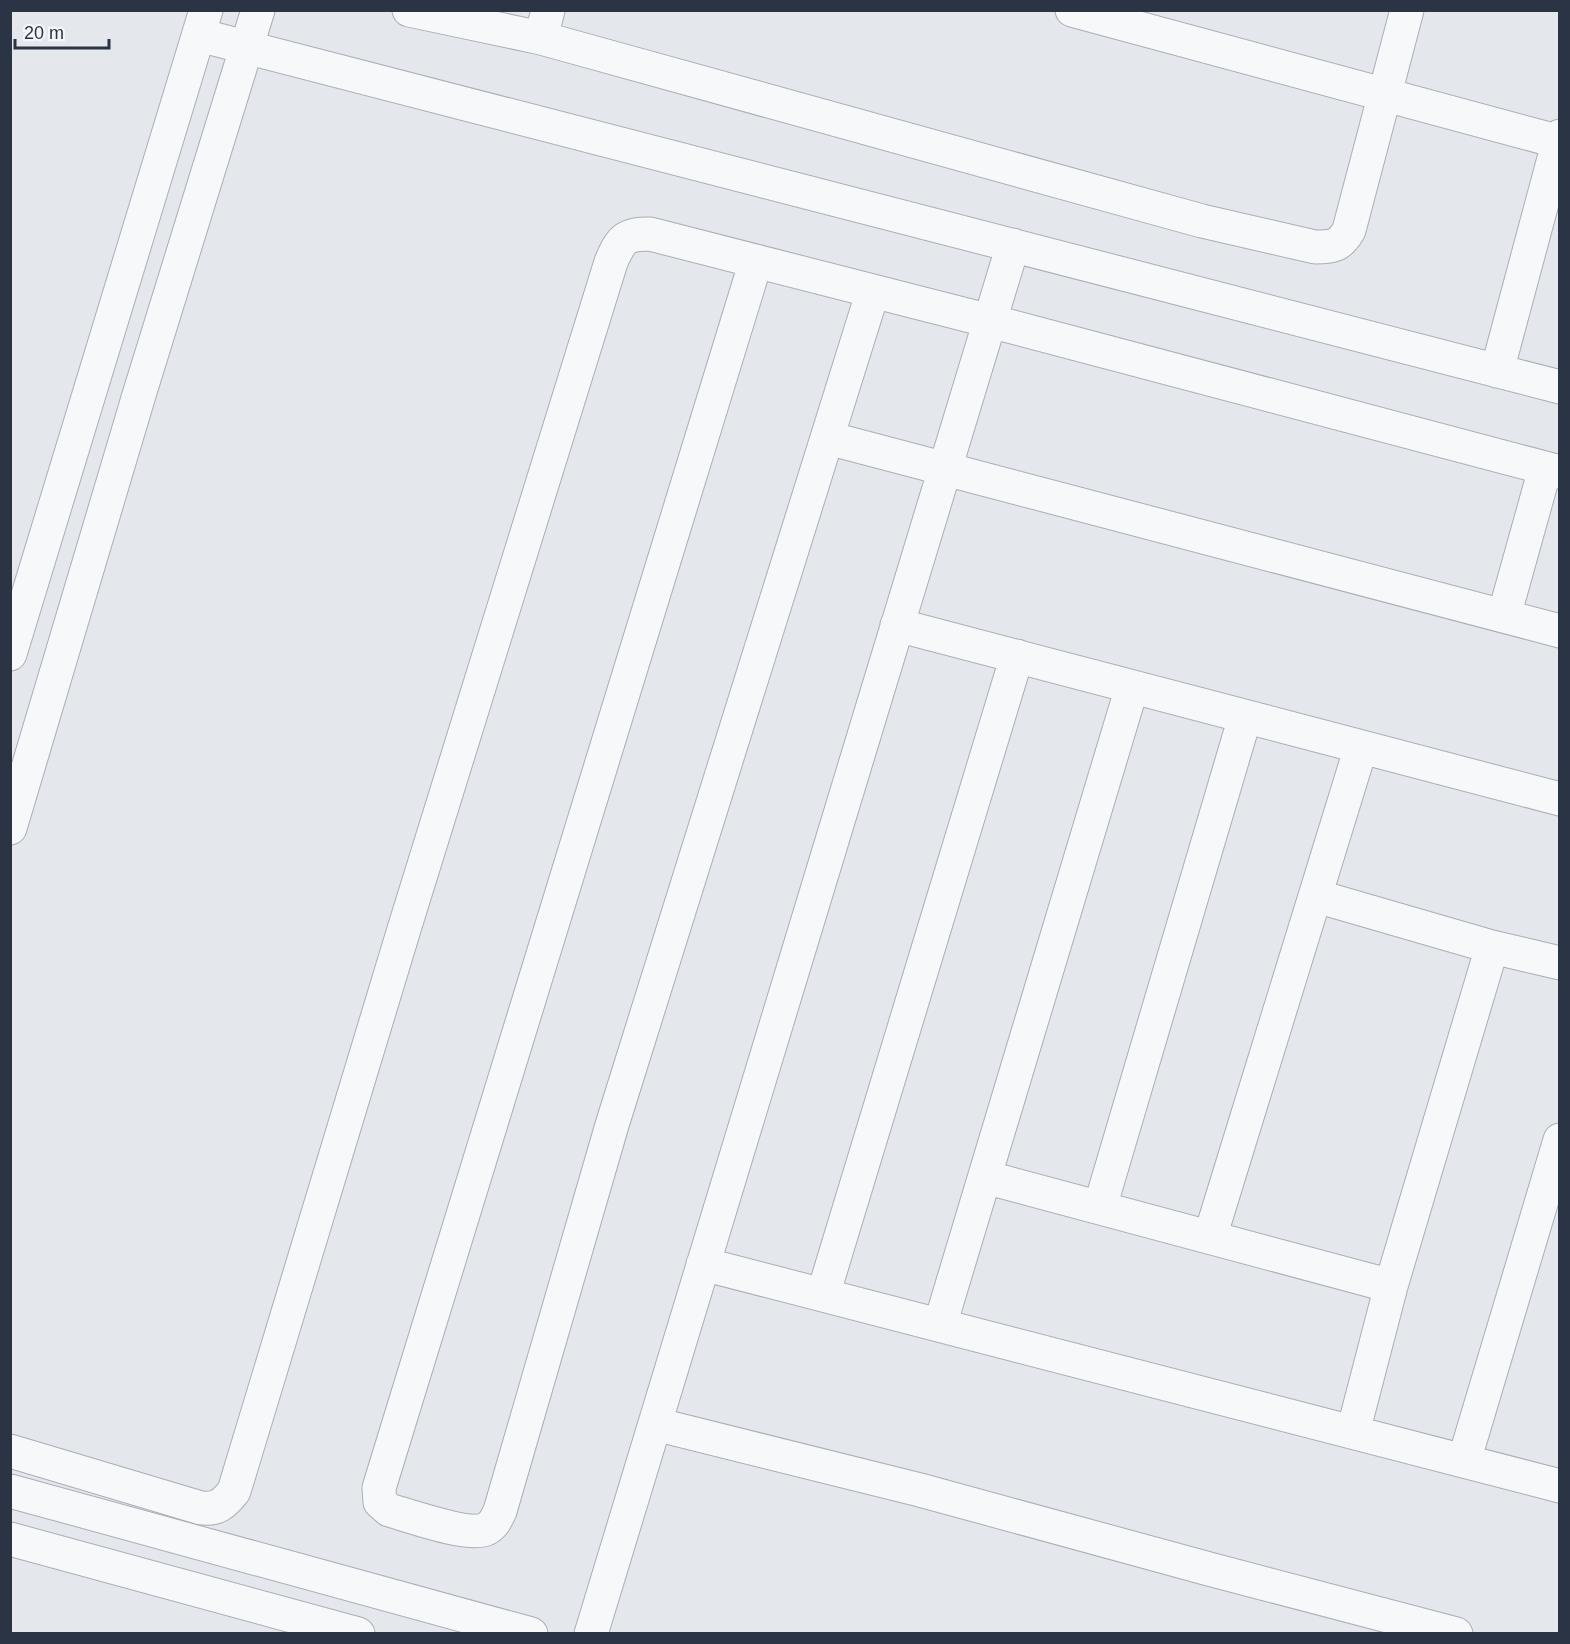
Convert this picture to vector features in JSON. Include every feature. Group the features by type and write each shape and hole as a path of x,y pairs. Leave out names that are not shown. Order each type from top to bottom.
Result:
{"street":[{"path":"10,828 139,395 258,10"},
{"path":"409,10 545,24 1202,220 1316,246 1332,247 1342,242 1349,230 1407,10"},
{"path":"1072,10 1559,140 1497,371"},
{"path":"10,654 202,22 248,47 1560,387"},
{"path":"10,1451 201,1508 219,1507 234,1491 611,261 619,244 633,234 650,234 990,321 1552,470 1504,616"},
{"path":"591,1634 1013,245"},
{"path":"756,261 379,1488 380,1502 389,1510 468,1531 483,1530 493,1525 500,1511 612,1125 873,291"},
{"path":"828,438 1560,630"},
{"path":"897,624 1560,799"},
{"path":"822,1296 1017,656"},
{"path":"940,1325 1132,687"},
{"path":"1100,1207 1245,717"},
{"path":"1210,1237 1361,747"},
{"path":"1316,896 1492,947 1560,963"},
{"path":"1353,1432 1391,1286 1492,947"},
{"path":"1464,1461 1560,1140"},
{"path":"985,1177 1391,1286"},
{"path":"703,1264 1560,1486"},
{"path":"655,1424 920,1490 1456,1634"},
{"path":"10,1491 531,1634"},
{"path":"10,1539 358,1634"}]}
